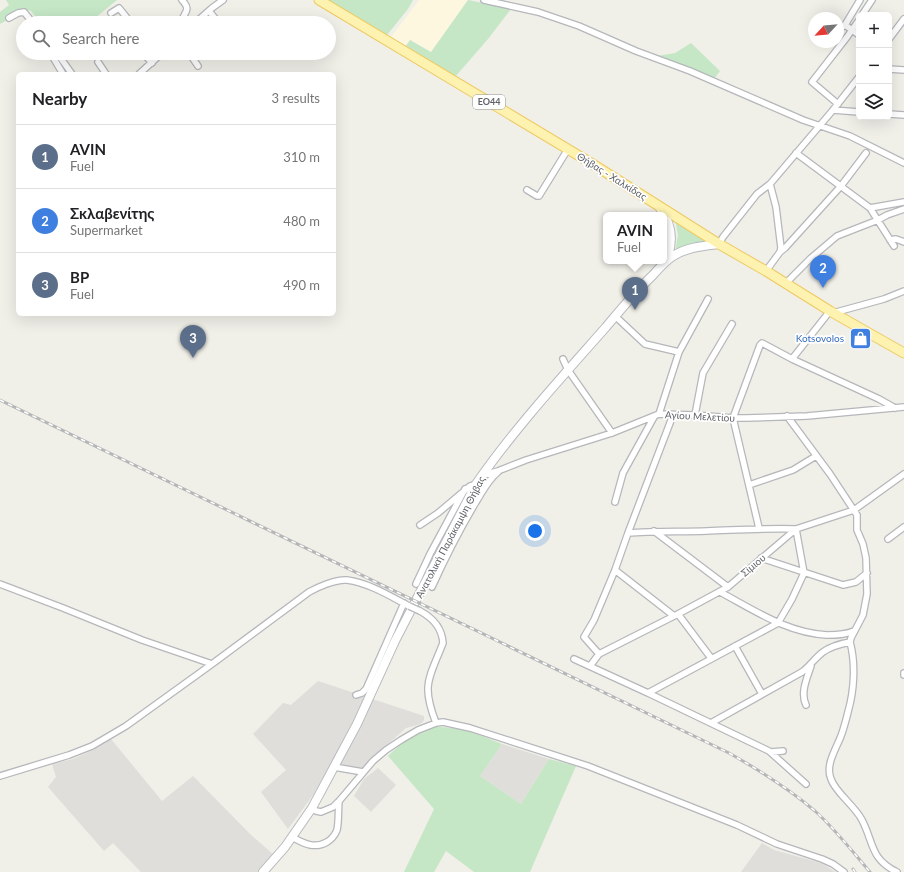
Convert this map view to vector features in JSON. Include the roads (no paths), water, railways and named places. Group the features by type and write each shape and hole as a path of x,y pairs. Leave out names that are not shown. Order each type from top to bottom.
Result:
{"main road":[{"name":"Θήβας - Χαλκίδας","path":"319,0 568,149 719,244 832,312 904,353"},
{"path":"659,205 664,212"},
{"path":"667,218 671,233 671,244 667,258"},
{"name":"Ανατολική Παράκαμψη Θήβας","path":"667,261 689,248 719,244"},
{"name":"Ανατολική Παράκαμψη Θήβας","path":"263,872 292,837 312,808 372,694 395,641 476,484 514,432 615,316 663,264"}],"street":[{"path":"182,0 187,6 184,16"},
{"path":"204,16 223,0"},
{"path":"484,0 538,12 579,26 819,126 850,136 904,163"},
{"path":"856,33 845,24 860,0"},
{"path":"864,12 872,0"},
{"path":"112,13 119,8 125,16"},
{"path":"209,11 213,16"},
{"path":"9,18 18,13 24,12 27,16"},
{"path":"892,34 904,19"},
{"path":"838,104 812,82 856,24"},
{"path":"56,60 62,72"},
{"path":"59,60 70,72"},
{"path":"149,60 152,63"},
{"path":"141,72 155,60"},
{"path":"194,60 198,66"},
{"path":"98,62 105,72"},
{"path":"892,69 904,70"},
{"path":"719,244 757,194 770,184 856,82"},
{"path":"833,110 856,112"},
{"path":"892,114 904,115"},
{"path":"527,190 539,196 568,149"},
{"path":"796,153 870,208 894,246"},
{"path":"766,271 780,252 840,186 866,153"},
{"path":"770,184 776,207 780,235 780,252"},
{"path":"870,208 904,202"},
{"path":"786,283 811,258 837,236 878,220 886,215 904,210"},
{"path":"890,240 896,239 904,242"},
{"path":"792,358 832,312 884,299 904,291"},
{"path":"615,502 623,473 656,415 679,352 708,299"},
{"path":"615,316 645,344 679,352"},
{"path":"694,415 703,373 732,324"},
{"path":"759,528 733,418 762,343 765,343 792,358 895,408"},
{"path":"563,359 568,370 612,433"},
{"name":"Αγίου Μελετίου","path":"483,475 612,433 656,415 694,415 733,418 807,416 904,408"},
{"path":"590,666 598,654 584,637 594,620 615,570 673,415"},
{"path":"787,416 830,474 849,506 854,510 858,530 865,550 867,573 866,599 863,615 850,642 853,678 852,695 841,736 830,764 830,779 863,821 879,860 888,868 897,872"},
{"path":"748,485 793,470 816,456"},
{"path":"432,587 470,511 491,478 498,471"},
{"name":"Σίμιου","path":"598,654 720,592 796,530 854,510 904,474"},
{"path":"420,524 438,513 470,486 476,484"},
{"path":"416,584 430,554 465,490"},
{"path":"888,539 904,527"},
{"path":"628,533 759,528 796,530 804,573 792,599 778,623 648,693"},
{"path":"654,531 728,587"},
{"path":"761,558 843,585 856,582 867,573"},
{"path":"615,570 676,615 711,658"},
{"path":"0,776 69,755 92,746 126,726 309,592 324,584 346,580 369,586 420,611 431,618 440,629 443,637 443,643 428,680 427,687 428,703 436,723"},
{"path":"0,584 142,640 212,664"},
{"path":"720,592 778,623 798,631 837,635 854,631"},
{"path":"356,695 362,693 366,689 406,604"},
{"path":"710,723 811,666 822,653 829,648 850,642"},
{"path":"735,646 762,694"},
{"path":"574,659 770,752 806,784"},
{"path":"806,705 804,701 804,689 811,666"},
{"path":"312,808 316,811 322,812 332,807 339,801 373,761 401,740 418,730 443,722 458,725 588,766 731,822 777,844 822,859 833,864 844,872"},
{"path":"770,752 783,751"},
{"path":"334,767 363,772"},
{"path":"292,837 313,846 323,845 332,839 337,831 339,801"}],"railway":[{"path":"0,400 729,753 773,780 815,811 870,872"}],"place":[{"name":"Σκλαβενίτης","path":"823,288"},
{"name":"AVIN","path":"635,310"},
{"name":"Kotsovolos","path":"860,338"},
{"name":"BP","path":"193,358"}]}
